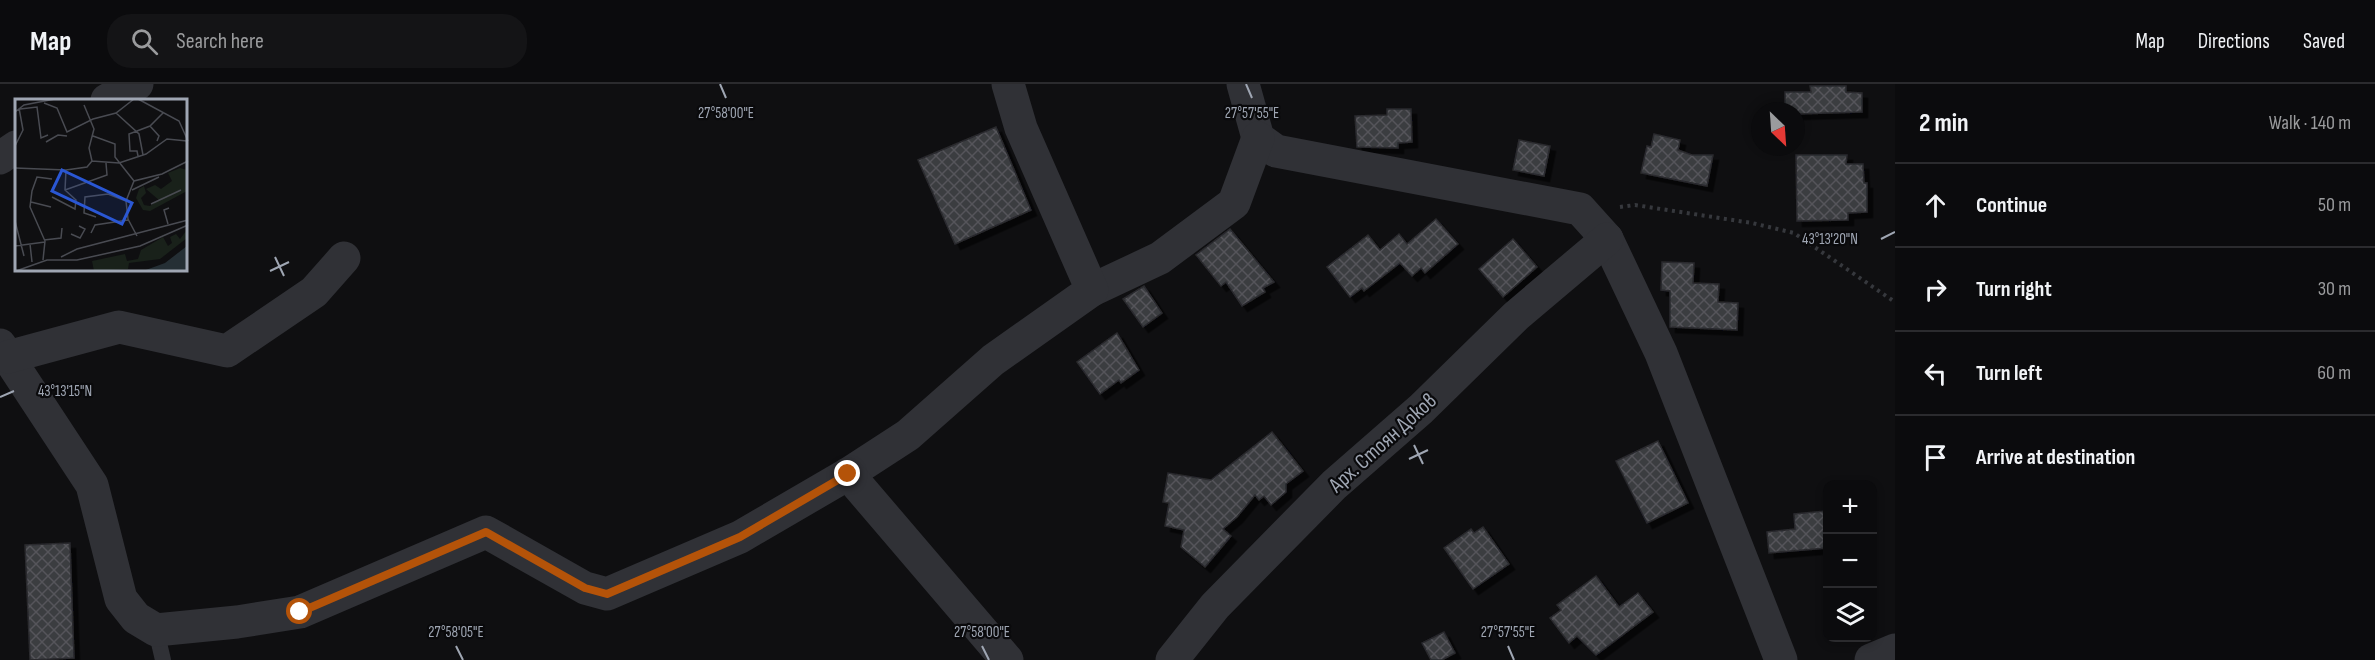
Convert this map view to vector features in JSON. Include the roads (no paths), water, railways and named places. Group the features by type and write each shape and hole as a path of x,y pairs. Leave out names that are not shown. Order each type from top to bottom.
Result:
{"street":[{"path":"109,99 137,84"},
{"path":"1008,84 1021,128 1092,290"},
{"path":"344,258 314,292 227,351 119,327 4,351 92,485 121,599 160,645 237,622 300,612 486,532 585,588 607,594 740,537 848,474 908,435 993,360 1092,290 1160,258 1234,202 1258,138 1243,84"},
{"path":"1258,138 1276,151 1580,209 1607,239 1661,353 1781,660"},
{"path":"0,158 15,148"},
{"name":"Арх. Стоян Доков","path":"1172,660 1215,606 1334,485 1421,409 1516,316 1607,239"},
{"path":"848,474 1007,660"},
{"path":"1871,660 1895,650"}]}
